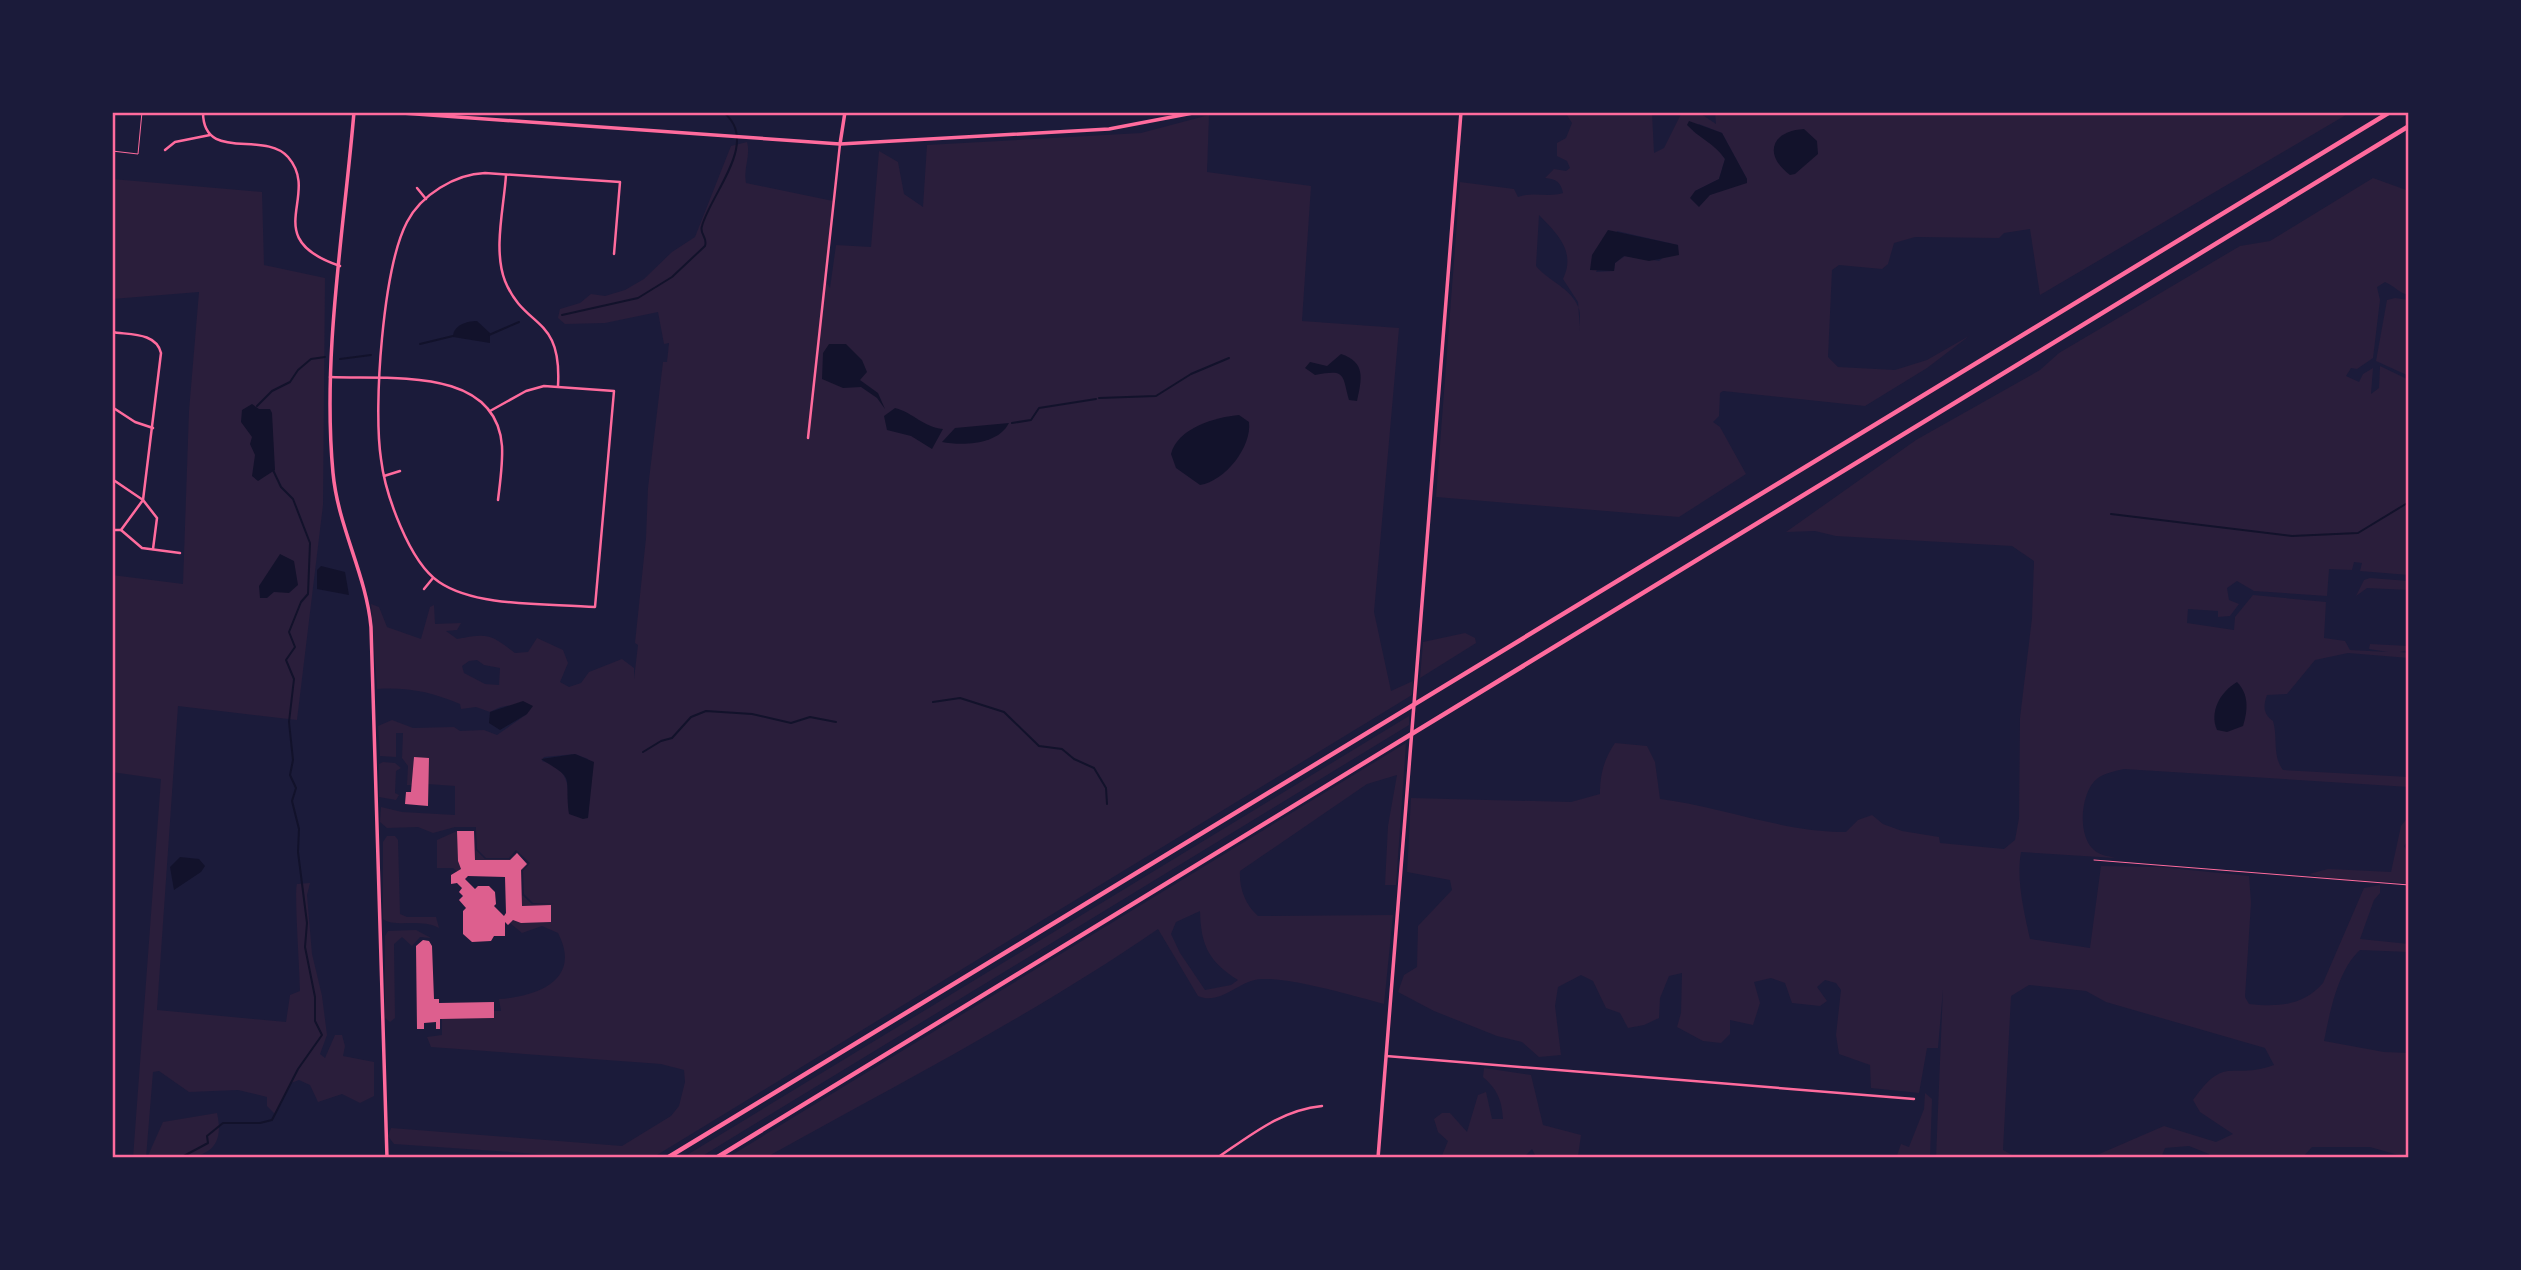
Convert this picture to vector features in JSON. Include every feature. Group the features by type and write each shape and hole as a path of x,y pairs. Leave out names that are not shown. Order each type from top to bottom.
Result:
{"highway":[{"path":"667,1158 2390,112"},
{"path":"716,1158 2409,126"}],"street":[{"path":"203,112 205,129 210,135 231,145 263,144 287,156 298,173 294,214 302,245 316,258 340,266"},
{"path":"354,112 330,377 336,498 361,578 371,628 387,1158"},
{"path":"388,112 840,144 1109,130 1198,112"},
{"path":"808,438 845,112"},
{"path":"1378,1158 1461,112"},
{"path":"165,150 175,142 210,135"},
{"path":"506,174 500,256 503,275 515,298 550,336 559,361 558,386"},
{"path":"490,411 526,391 558,386 614,391 595,607 474,597 453,590 433,578 414,552 384,476 379,436 381,379 385,307 401,239 408,221 426,199 467,175 506,174 620,182 614,254"},
{"path":"417,188 426,199"},
{"path":"112,332 149,338 159,347 153,428 143,499 121,530"},
{"path":"330,377 450,383 475,396 490,411 502,446 498,500"},
{"path":"112,407 135,422 153,428"},
{"path":"384,476 400,471"},
{"path":"112,480 143,499 157,518 153,549"},
{"path":"112,530 121,530 136,545 180,552"},
{"path":"424,589 433,578"},
{"path":"1386,1056 1914,1099"},
{"path":"1217,1158 1279,1116 1304,1108 1322,1106"}],"lane":[{"path":"112,151 138,153 142,112"},
{"path":"2094,860 2409,885"}],"shaded area":[{"path":"1565,112 1652,112 1654,153 1664,148 1682,112 1698,112 1716,124 1715,112 2351,112 2040,295 2030,229 2004,233 1999,238 1915,237 1894,243 1888,264 1882,269 1839,265 1832,270 1828,357 1838,367 1895,370 1927,360 1969,336 1927,368 1865,406 1723,391 1720,393 1719,416 1713,422 1720,427 1746,474 1679,517 1436,497 1460,182 1514,189 1518,197 1563,193 1557,182 1545,178 1554,169 1566,171 1570,168 1567,161 1557,156 1557,143 1566,138 1572,123","holes":["1699,124 1722,133 1747,179 1710,195 1695,191 1719,179 1725,159 1717,148 1693,131","1539,215 1563,244 1567,260 1563,279 1578,302 1578,308 1571,296 1536,266","1617,231 1678,245 1659,261 1625,256 1615,263 1614,271 1596,272"]},
{"path":"1209,115 1207,172 1311,186 1302,321 1399,328 1374,612 1391,691 1413,681 1412,695 652,1158 595,1158 394,1144 388,1136 391,1128 622,1146 671,1116 679,1106 685,1082 684,1070 661,1064 431,1047 427,1037 442,1035 442,1019 494,1018 494,1011 501,1011 499,999 540,990 560,974 564,963 564,950 558,933 542,926 522,933 510,923 513,920 522,923 551,922 550,905 522,906 521,870 527,864 524,859 528,864 522,871 522,895 532,904 555,903 533,903 524,894 523,871 530,863 516,850 509,858 486,858 477,849 476,831 476,850 485,859 510,859 517,852 521,856 516,854 510,860 475,860 476,827 455,827 433,833 418,827 387,828 380,822 381,807 402,812 455,815 455,786 427,784 429,759 414,757 412,785 407,785 408,766 402,758 403,733 396,733 396,757 380,756 378,726 392,720 413,728 454,727 460,731 484,730 497,735 527,714 509,706 490,712 476,707 461,709 460,704 429,693 377,689 371,604 379,607 387,627 421,639 430,607 434,605 435,624 461,623 457,630 446,631 457,639 489,637 515,653 528,652 537,638 563,650 568,663 560,682 569,687 581,683 589,672 622,659 634,668 634,679 648,488 663,362 667,362 669,343 664,344 658,312 605,323 565,324 558,318 560,309 580,303 591,294 605,296 625,290 644,279 672,252 695,237 731,146 747,142 746,183 833,201 825,280 830,288 836,245 871,247 879,151 898,162 904,194 923,207 927,145 1141,133","holes":["477,660 484,665 500,668 499,685 485,684 464,673 462,666","575,754 588,759 569,807 567,784 562,772 542,761 544,757"]},
{"path":"1689,121 1722,133 1747,179 1747,183 1710,195 1699,207 1690,198 1695,191 1719,179 1725,159 1717,149 1687,125"},
{"path":"1804,129 1817,141 1818,154 1795,174 1790,175 1776,160 1774,145 1784,134"},
{"path":"2373,178 2409,191 2409,295 2385,282 2377,287 2380,300 2373,358 2357,369 2351,368 2346,376 2359,382 2363,374 2373,368 2371,394 2379,388 2380,366 2409,380 2409,575 2360,571 2362,563 2354,562 2352,570 2329,569 2327,596 2254,591 2237,581 2227,588 2229,600 2239,604 2230,616 2218,617 2218,611 2188,609 2187,623 2234,630 2235,617 2253,595 2326,602 2324,638 2345,641 2350,650 2388,652 2369,649 2370,644 2409,646 2409,650 2400,652 2409,653 2409,658 2348,653 2315,660 2287,694 2267,695 2265,706 2267,716 2273,721 2276,753 2283,770 2409,777 2409,787 2124,769 2110,772 2098,778 2087,793 2083,824 2085,835 2094,850 2115,858 2021,852 2019,873 2030,939 2090,948 2101,866 2160,867 2249,876 2251,903 2245,997 2249,1004 2260,1005 2298,1001 2323,983 2364,888 2380,885 2380,893 2374,900 2360,939 2409,944 2409,952 2360,950 2340,981 2324,1041 2384,1052 2409,1053 2409,1158 2370,1147 2312,1147 2302,1158 2210,1158 2209,1154 2189,1146 2165,1148 2161,1158 2090,1158 2164,1126 2216,1142 2233,1134 2200,1112 2193,1100 2204,1086 2222,1072 2248,1071 2274,1065 2265,1048 2106,1002 2086,991 2029,985 2011,996 2003,1150 2018,1158 1936,1158 1943,989 1938,1048 1927,1048 1919,1093 1871,1088 1870,1065 1839,1054 1836,1035 1841,990 1836,983 1825,980 1817,987 1827,1001 1820,1006 1792,1003 1785,983 1771,978 1754,982 1760,1003 1753,1025 1730,1020 1730,1034 1721,1043 1703,1041 1677,1027 1681,1013 1682,973 1669,976 1660,998 1659,1018 1628,1028 1620,1013 1606,1008 1593,981 1581,975 1558,987 1555,1006 1561,1055 1539,1057 1522,1042 1497,1036 1434,1011 1398,992 1404,975 1417,967 1418,926 1452,890 1450,880 1407,872 1411,798 1571,802 1600,794 1603,767 1615,743 1647,746 1655,762 1660,799 1822,831 1846,832 1858,820 1872,815 1883,824 1902,831 1939,837 1940,843 2004,849 2015,840 2019,818 2020,718 2032,618 2034,561 2012,546 1836,536 1815,531 1786,532 1916,440 2040,370 2059,353 2240,246 2270,241"},
{"path":"112,179 262,192 264,265 325,278 323,505 297,720 178,706 157,1010 286,1022 290,995 300,991 297,884 310,883 307,895 312,954 322,996 327,1035 320,1054 325,1058 335,1035 342,1035 345,1046 343,1056 374,1062 374,1096 360,1103 342,1094 318,1102 310,1085 299,1080 291,1083 275,1114 267,1106 267,1097 238,1090 189,1092 159,1071 153,1072 146,1158 133,1158 161,779 112,772 112,575 183,584 189,411 199,292 112,299"},
{"path":"1608,230 1678,245 1679,255 1649,261 1624,256 1615,263 1614,271 1590,270 1592,255"},
{"path":"2387,300 2409,300 2409,376 2376,361"},
{"path":"477,321 490,333 490,343 453,337 458,327"},
{"path":"829,344 846,344 862,360 867,372 860,380 878,393 885,409 877,398 861,387 843,388 822,379 823,353"},
{"path":"1341,354 1355,362 1360,372 1357,401 1349,400 1343,379 1338,373 1315,375 1305,368 1310,362 1327,366"},
{"path":"252,404 259,409 270,409 272,413 275,470 258,481 252,476 255,455 250,444 252,437 241,422 242,410"},
{"path":"895,408 930,426 943,429 932,449 911,436 887,430 884,416"},
{"path":"1239,415 1249,422 1246,442 1235,461 1219,477 1200,485 1176,468 1171,454 1181,437 1209,421"},
{"path":"1009,423 997,436 988,440 969,444 942,442 955,428"},
{"path":"280,554 294,561 298,585 289,593 274,592 267,598 260,598 259,586"},
{"path":"321,566 345,572 349,595 317,589 317,570"},
{"path":"2370,578 2409,581 2409,590 2367,588 2356,596 2364,580"},
{"path":"1465,633 1475,638 1476,643 1420,678 1423,642"},
{"path":"2237,682 2244,692 2246,702 2243,726 2227,732 2217,730 2215,710 2221,697"},
{"path":"523,701 533,706 527,714 500,730 489,723 490,712"},
{"path":"1409,716 1409,725 699,1158 682,1158"},
{"path":"1406,743 1396,885 1385,885 1388,826 1397,775 1367,784 1240,871 1244,895 1258,916 1393,915 1384,1004 1275,979 1253,980 1214,998 1198,996 1158,929 1014,1020 765,1158 727,1158","holes":["1200,911 1202,933 1208,951 1220,966 1238,980 1231,985 1205,990 1180,953 1171,934 1176,922"]},
{"path":"575,754 594,762 588,818 583,819 569,814 567,780 560,771 541,759"},
{"path":"395,763 401,768 396,771 395,793 399,795 396,800 379,797 379,764"},
{"path":"2409,816 2409,839 2404,846 2409,855 2409,884 2334,879 2309,874 2328,869 2391,872 2401,826"},
{"path":"457,831 458,861 461,869 458,872 453,868 437,868 437,840"},
{"path":"387,836 395,836 398,840 400,914 407,917 436,917 439,928 424,924 394,923 383,919 383,842"},
{"path":"180,857 199,859 205,866 201,872 174,890 170,867"},
{"path":"416,930 431,938 420,937 412,946 402,937 394,944 395,1018 390,1022 385,1018 385,936 388,931"},
{"path":"1484,1068 1531,1075 1543,1125 1581,1135 1578,1156 1536,1157 1532,1149 1526,1155 1527,1158 1441,1158 1448,1141 1438,1132 1434,1119 1442,1113 1450,1113 1467,1132 1478,1095 1486,1092 1492,1119 1503,1119 1498,1095 1483,1077"},
{"path":"1925,1093 1932,1099 1930,1158 1896,1158 1901,1144 1909,1147 1924,1109"},
{"path":"217,1113 219,1130 216,1142 209,1150 188,1157 147,1158 163,1122"}],"building":[{"path":"414,757 429,758 428,806 405,804 406,792 411,792"},
{"path":"457,831 474,831 475,860 510,860 517,853 527,864 521,870 522,906 551,905 551,922 521,923 513,920 508,925 505,922 505,936 494,936 491,941 472,942 463,934 463,911 466,908 459,900 463,896 459,892 462,888 457,883 451,884 451,875 461,869 458,861","holes":["468,876 505,877 504,916 494,906 495,892 489,886 478,886 475,889 465,879"]},
{"path":"423,940 429,941 432,946 434,999 439,999 439,1003 494,1002 494,1018 440,1019 440,1029 436,1029 436,1022 424,1023 424,1029 417,1029 416,946"}],"waterway":[{"path":"562,315 638,298 672,277 705,246 702,226 735,152 737,137 733,124 723,112"},
{"path":"489,335 519,322"},
{"path":"420,344 453,336"},
{"path":"340,359 371,355"},
{"path":"257,406 272,391 290,382 298,370 311,359 325,357"},
{"path":"1099,398 1156,396 1191,374 1229,358"},
{"path":"1012,423 1031,420 1039,408 1096,399"},
{"path":"180,1158 208,1143 207,1136 223,1123 260,1123 272,1120 298,1069 322,1035 315,1021 315,997 305,947 307,923 298,852 299,829 292,801 296,788 290,775 293,760 289,722 294,679 286,660 295,647 289,632 301,602 308,594 310,543 293,499 281,487 273,470"},
{"path":"2111,514 2292,536 2358,533 2409,502"},
{"path":"933,702 960,698 1004,712 1039,746 1062,749 1074,759 1094,768 1106,788 1107,804"},
{"path":"643,752 672,738 691,717 706,711 752,714 791,723 810,717 836,722"},
{"path":"171,1158 176,1158"}]}
